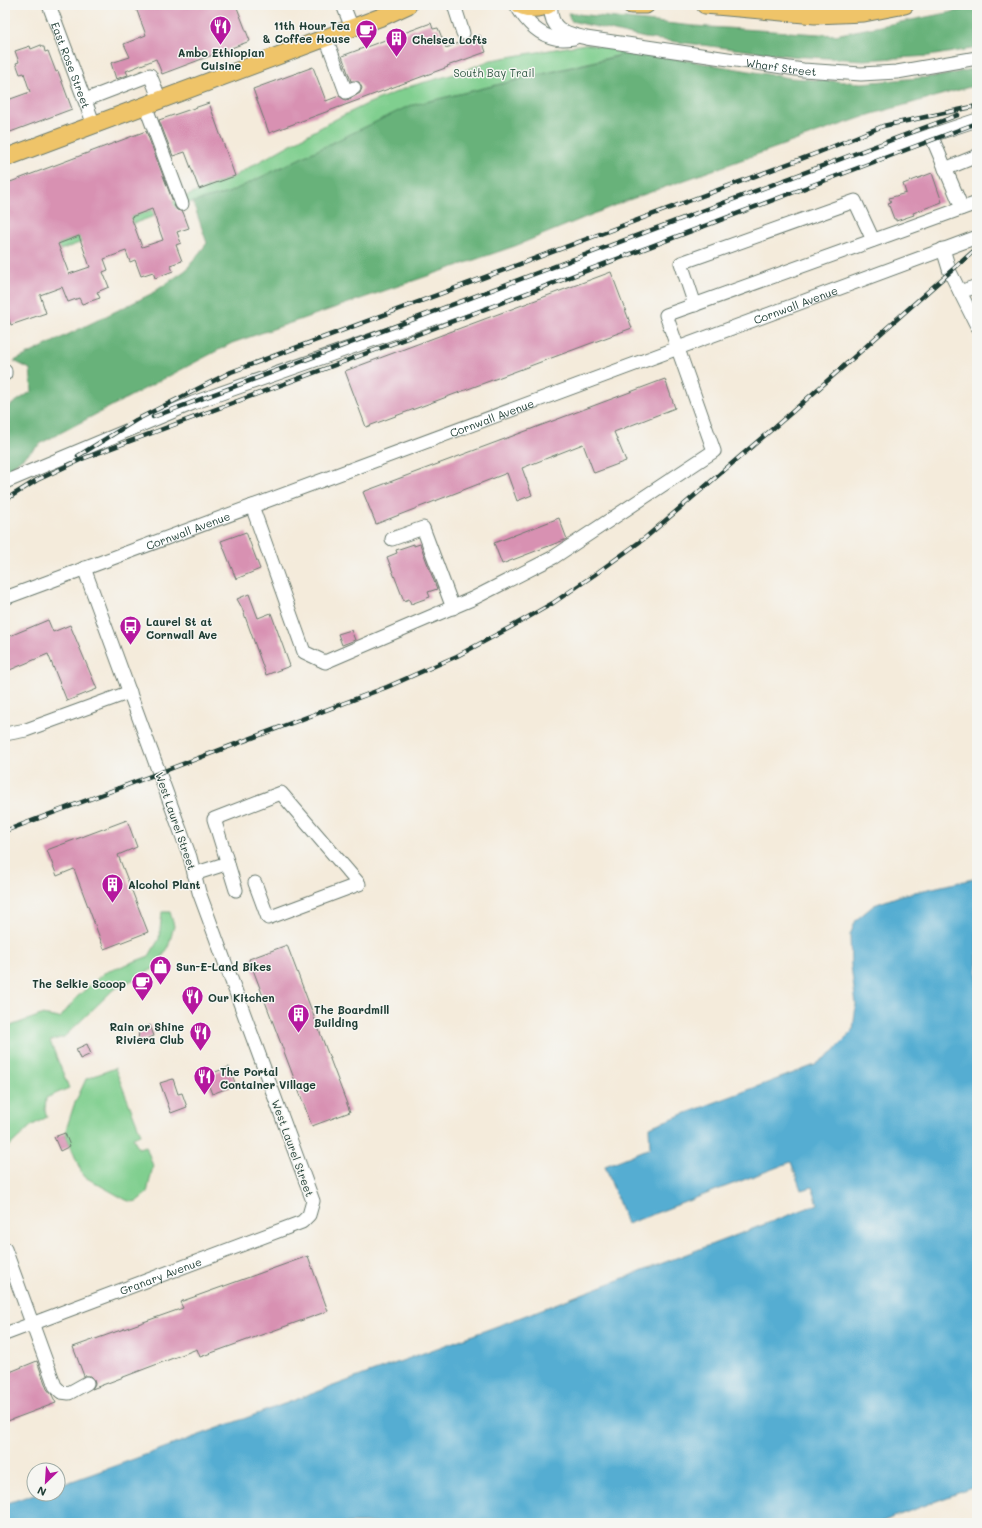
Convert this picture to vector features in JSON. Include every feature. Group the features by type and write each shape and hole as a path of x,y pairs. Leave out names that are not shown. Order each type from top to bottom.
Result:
{"main road":[{"path":"5,158 384,16 408,5"},
{"path":"520,5 532,8 542,8 548,5"},
{"path":"631,5 646,5"},
{"path":"704,5 815,15 864,13 905,5"}],"street":[{"name":"East Rose Street","path":"50,5 94,125"},
{"path":"343,5 352,28"},
{"path":"454,5 463,33"},
{"path":"516,5 524,19 545,35 556,39 586,38"},
{"path":"551,5 552,16 558,28 564,32 586,38"},
{"path":"326,38 346,92 354,88"},
{"name":"Wharf Street","path":"586,38 803,70 861,74 897,72 977,58"},
{"path":"85,100 150,75 152,103 182,204"},
{"path":"5,482 193,403 511,291 854,161 977,120"},
{"path":"931,135 962,208"},
{"path":"945,169 977,156"},
{"path":"695,305 681,263 855,202 873,240"},
{"path":"252,506 304,652 325,662 453,608 554,557 714,451 666,315 977,203"},
{"name":"Cornwall Avenue","path":"5,598 977,237"},
{"path":"943,250 950,272 977,326"},
{"path":"960,292 977,286"},
{"path":"392,539 423,528 453,608"},
{"name":"West Laurel Street","path":"84,568 185,843 199,892 313,1201 311,1210"},
{"path":"5,734 26,730 130,692"},
{"path":"236,890 214,819 282,793 359,884 268,918 255,883"},
{"path":"194,874 228,863"},
{"name":"Granary Avenue","path":"5,1334 302,1222 311,1210"},
{"path":"5,1249 57,1390 69,1393 87,1383"}],"green space":[{"path":"977,7 977,48 929,56 864,60 791,56 645,38 571,21 568,13 694,26 835,35"},
{"name":"South Bay Trail","path":"585,44 620,49 620,55 409,106 228,193 193,202 5,270 5,264 180,199 235,176 336,119 367,104 411,86 458,73 491,60"},
{"path":"620,49 790,78 862,83 941,76 977,68 977,85 872,114 817,133 623,202 515,246 232,343 43,442 5,472 5,409 32,391 30,369 14,361 151,294 186,270 207,243 193,202 228,193 409,106 619,56"},
{"path":"162,912 170,912 174,926 168,948 155,968 113,990 64,1037 50,1041 69,1088 46,1098 45,1110 47,1117 31,1126 5,1150 5,1028 41,1015 60,1018 77,997 104,973 149,956 159,939"},
{"path":"115,1068 141,1134 133,1137 138,1148 146,1146 153,1166 147,1193 137,1201 132,1202 83,1176 65,1133 74,1105 86,1079"}],"water":[{"path":"977,878 977,1486 878,1523 5,1523 5,1504 26,1497 26,1502 66,1502 66,1483 500,1325 818,1204 812,1187 801,1190 791,1162 627,1224 605,1166 650,1148 649,1127 815,1065 834,1051 853,1030 856,1004 851,966 850,935 856,920 874,905 902,895"}],"building":[{"path":"145,5 236,5 250,41 162,74 156,59 126,71 128,75 116,79 111,63 130,57 124,44 146,35 136,8"},
{"path":"431,23 433,29 438,28 446,48 480,35 486,52 269,133 253,89 313,67 326,101 339,96 345,100 350,99 360,93 362,88 359,82 351,81 342,56"},
{"path":"41,45 44,47 45,52 48,51 56,72 58,71 72,109 5,134 5,101 30,92 24,73 20,74 16,63 19,62 15,51 30,46 31,49"},
{"path":"209,103 235,176 199,189 185,152 173,156 159,120"},
{"path":"146,131 175,207 177,210 183,212 189,228 177,232 181,243 176,245 182,261 170,265 173,271 155,278 153,272 141,276 135,260 130,262 126,251 104,259 108,270 103,272 109,287 97,292 100,298 82,304 79,298 68,302 62,287 40,295 46,313 11,325 5,309 5,184","holes":["152,209 163,240 142,247 131,217","79,236 90,267 69,274 58,244"]},
{"path":"932,173 942,202 913,213 914,215 896,221 888,203 891,202 889,198 906,193 903,184"},
{"path":"611,272 632,328 366,427 345,371"},
{"path":"665,379 675,408 614,432 626,461 594,473 583,444 522,468 532,495 517,501 507,473 376,524 363,492"},
{"path":"559,518 567,539 502,564 494,543"},
{"path":"246,532 260,569 236,579 221,541"},
{"path":"414,544 414,546 420,544 437,589 428,592 430,597 411,604 409,599 404,601 387,557 397,553 396,550"},
{"path":"249,594 258,618 271,613 290,666 266,675 242,608 237,599"},
{"path":"48,620 53,632 70,625 97,689 67,701 48,654 5,672 5,638"},
{"path":"351,630 355,640 342,645 338,634"},
{"name":"Alcohol Plant","path":"127,820 137,847 118,855 148,932 104,949 74,869 57,876 47,850"},
{"name":"The Boardmill Building","path":"287,945 350,1112 312,1126 249,959"},
{"path":"150,1025 154,1036 138,1042 139,1030"},
{"path":"87,1044 91,1054 80,1059 76,1049"},
{"path":"229,1067 236,1085 212,1094 206,1079 199,1079 199,1078"},
{"path":"173,1079 178,1094 182,1093 187,1107 171,1113 160,1083"},
{"path":"65,1133 70,1146 60,1151 54,1137"},
{"path":"308,1256 328,1311 200,1357 197,1349 92,1389 95,1384 94,1379 91,1376 84,1376 73,1347 183,1308 180,1302"},
{"path":"37,1361 47,1389 56,1403 5,1422 5,1374"}],"railway":[{"path":"78,456 136,420 231,372 817,153 883,126 977,106"},
{"path":"153,417 958,115"},
{"path":"5,500 37,480 82,459 456,320 977,123"},
{"path":"5,831 387,687 457,656 553,603 645,538 791,413 977,248"}],"place":[{"name":"Ambo Ethiopian Cuisine","path":"221,46"},
{"name":"11th Hour Tea & Coffee House","path":"366,50"},
{"name":"Chelsea Lofts","path":"397,58"},
{"name":"Laurel St at Cornwall Ave","path":"131,646"},
{"name":"Alcohol Plant","path":"112,904"},
{"name":"Sun-E-Land Bikes","path":"160,986"},
{"name":"The Selkie Scoop","path":"142,1002"},
{"name":"Our Kitchen","path":"193,1016"},
{"name":"The Boardmill Building","path":"299,1034"},
{"name":"Rain or Shine Riviera Club","path":"200,1052"},
{"name":"The Portal Container Village","path":"204,1096"}]}
